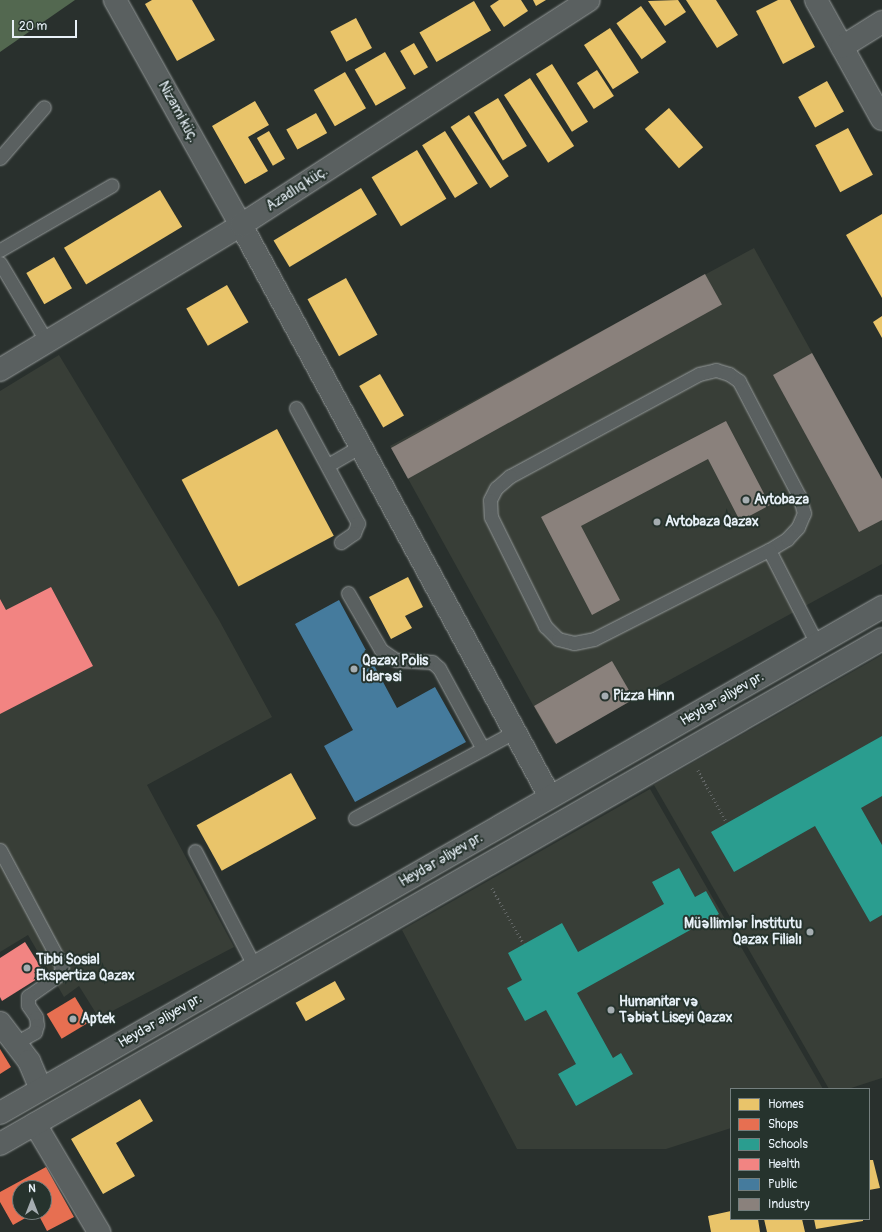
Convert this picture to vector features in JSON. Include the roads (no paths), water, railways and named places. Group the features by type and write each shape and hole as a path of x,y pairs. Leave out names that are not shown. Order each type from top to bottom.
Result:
{"main road":[{"name":"Nizami küç.","path":"115,0 241,225 516,731 550,797"},
{"name":"Azadlıq küç.","path":"0,370 241,225 589,0"},
{"path":"816,0 882,119"},
{"path":"842,47 882,22"},
{"name":"Heydər Əliyev pr.","path":"0,1113 882,607"},
{"path":"0,1144 882,639"},
{"path":"817,644 832,667"},
{"path":"0,1023 29,1061 41,1090 56,1113"},
{"path":"35,1124 99,1232"}],"lane":[{"path":"0,158 44,107"},
{"path":"0,250 112,185"},
{"path":"0,263 47,342"},
{"path":"716,370 729,374 739,381 799,496 804,513 798,527 787,539 769,550 594,639 574,643 558,639 545,626 491,517 490,500 496,488 510,476 699,374 716,370"},
{"path":"296,408 358,523 354,534 341,542"},
{"path":"328,465 361,446"},
{"path":"769,550 817,644"},
{"path":"348,593 381,650 396,660 432,662 439,668 483,749"},
{"path":"355,818 516,731"},
{"path":"0,850 62,966 60,974 28,996 28,1005 36,1017 37,1026 35,1032 15,1043"},
{"path":"195,851 255,967"}],"place":[{"name":"Avtobaza","path":"746,500"},
{"name":"Avtobaza Qazax","path":"657,522"},
{"name":"Qazax Polis İdarəsi","path":"354,669"},
{"name":"Pizza Hinn","path":"605,696"},
{"name":"Müəllimlər İnstitutu Qazax Filialı","path":"810,932"},
{"name":"Tibbi Sosial Ekspertiza Qazax","path":"27,968"},
{"name":"Humanitar və Təbiət Liseyi Qazax","path":"611,1010"},
{"name":"Aptek","path":"73,1019"}]}
